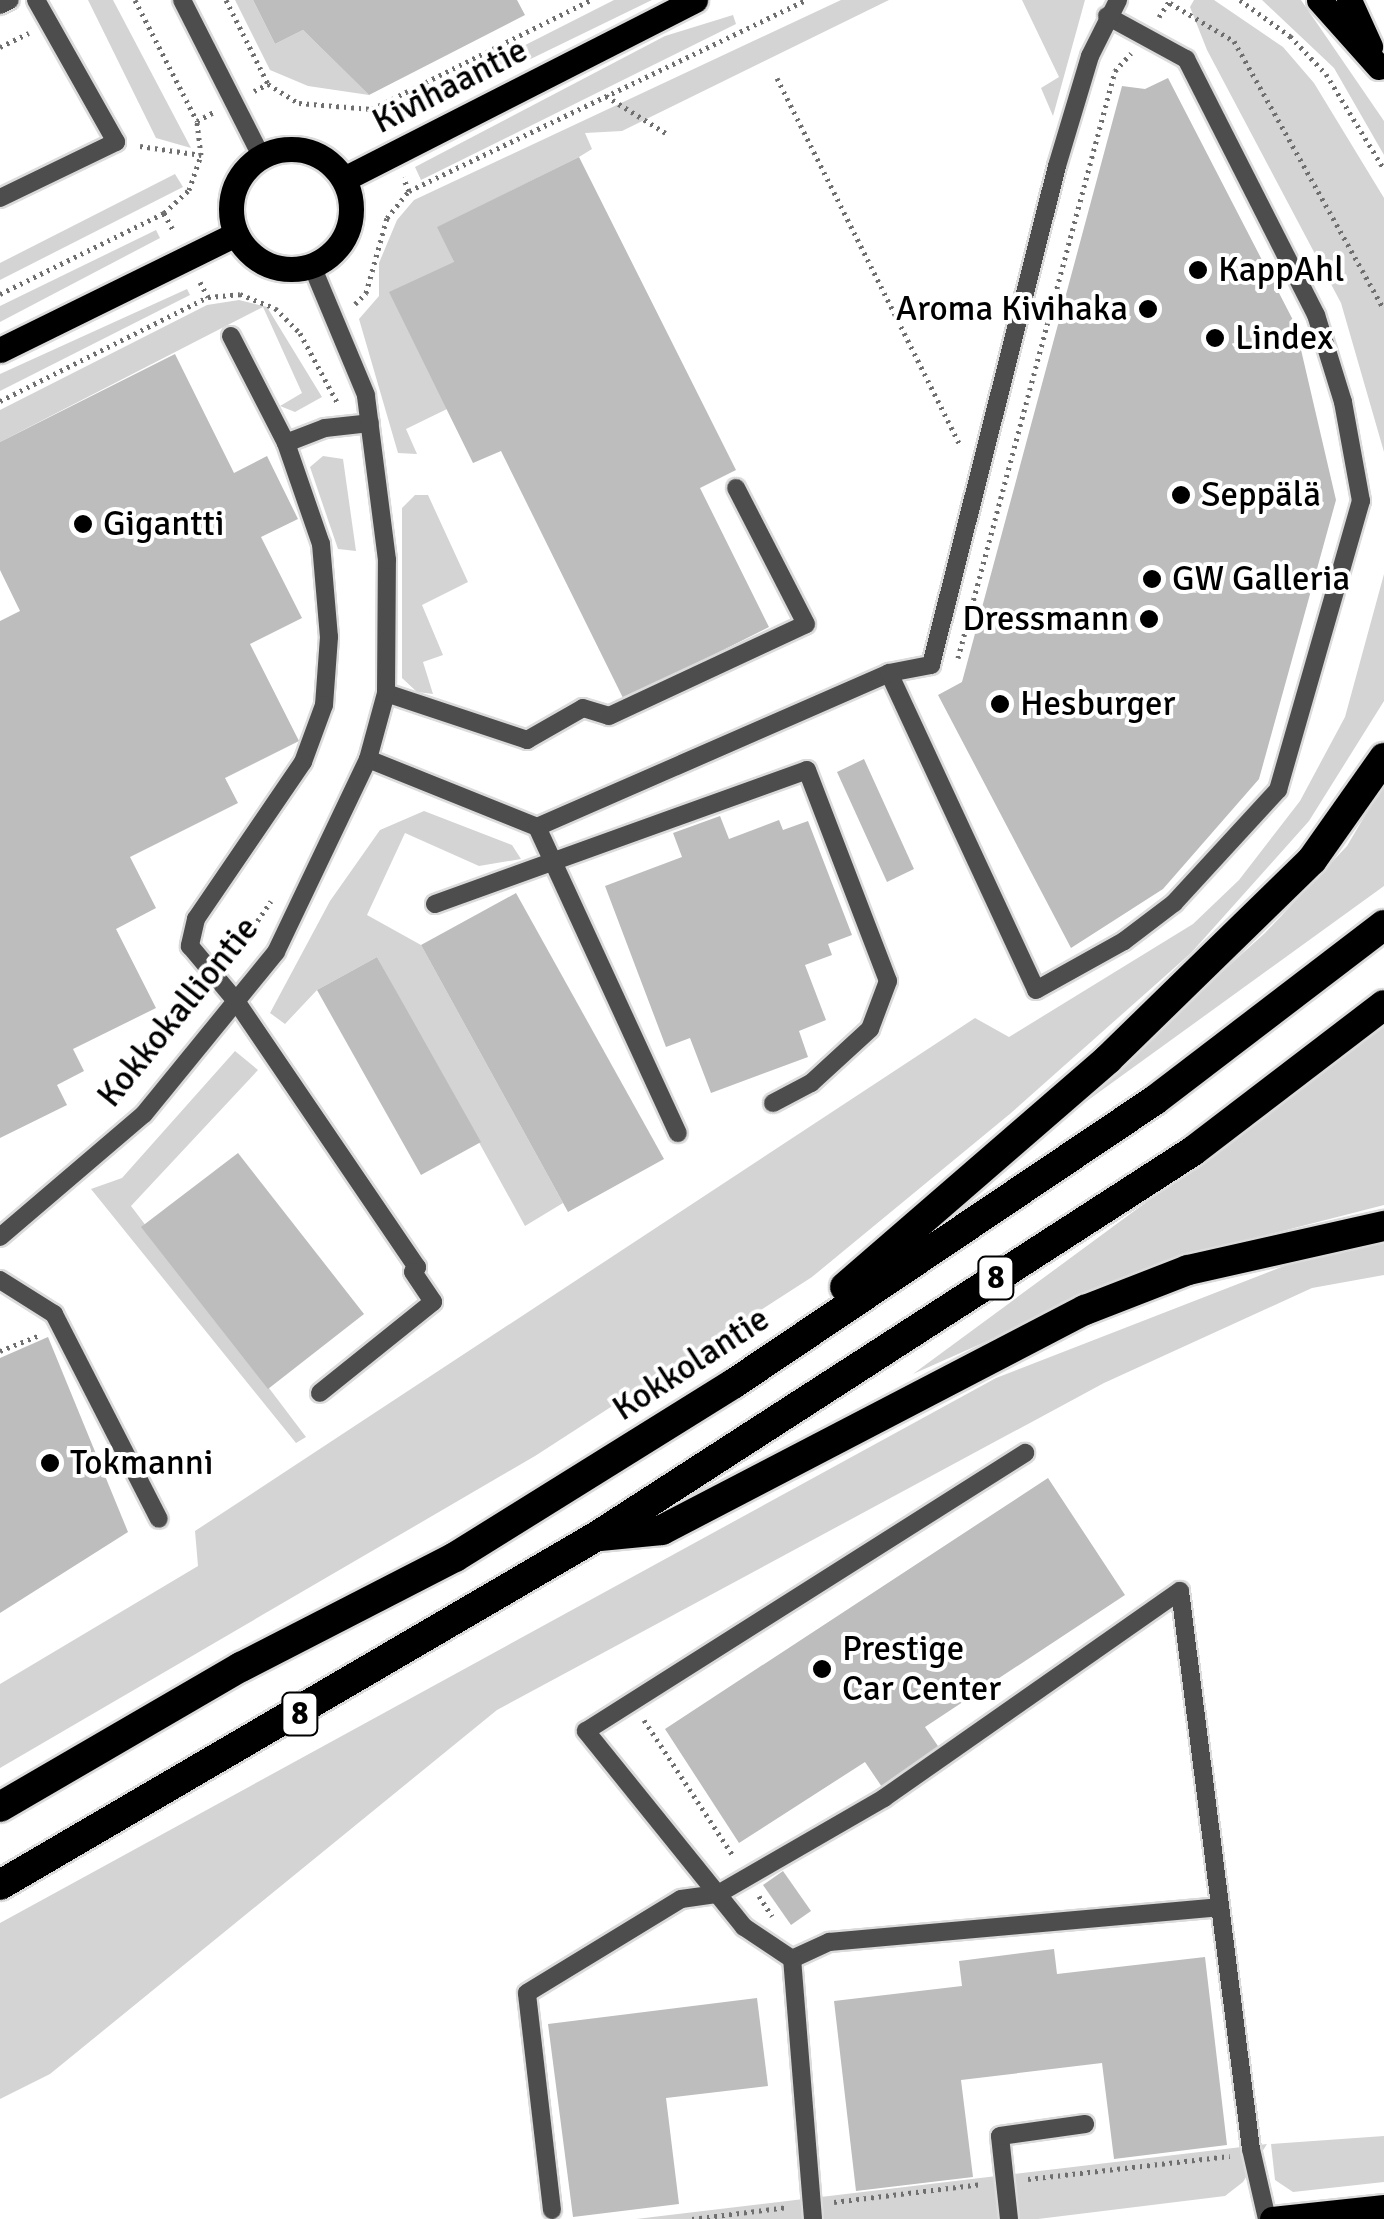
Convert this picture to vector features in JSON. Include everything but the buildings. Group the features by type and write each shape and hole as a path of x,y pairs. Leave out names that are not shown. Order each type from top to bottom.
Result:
{"highway":[{"path":"733,1384 1108,1059 1312,860 1384,758"},
{"name":"Kokkolantie","path":"0,1806 241,1667 455,1558 733,1384 1155,1100 1384,925"},
{"name":"8","path":"0,1885 596,1536 1193,1151 1384,1005"},
{"path":"596,1536 662,1530 1085,1310 1188,1270 1384,1226"}],"main road":[{"name":"Kivihaantie","path":"344,180 695,0"},
{"path":"1319,0 1382,72"},
{"path":"1349,0 1382,72"},
{"path":"278,150 316,154 344,180 351,220 330,256 312,266 276,268 246,250 236,234 232,200 237,182 261,156 278,150"},
{"path":"0,350 236,234"},
{"path":"1270,2219 1384,2207"}],"street":[{"path":"0,5 10,0"},
{"path":"0,198 116,142 36,0"},
{"path":"182,0 261,156"},
{"path":"536,828 889,673 930,665 1057,166 1111,7 1186,59 1316,314 1343,402 1361,501 1278,790 1174,904 1124,941 1036,990 889,673"},
{"name":"Kokkokalliontie","path":"0,1237 144,1114 276,952 368,759 386,694 387,560 366,395 312,266"},
{"path":"231,336 286,444 320,544 329,637 324,706 303,762 196,919 190,946 236,1000 417,1267 413,1272 432,1302 320,1393"},
{"path":"286,444 370,423"},
{"path":"386,694 527,740 583,708 608,716 806,624 736,488"},
{"path":"368,759 536,828 678,1133"},
{"path":"435,904 807,770 888,981 870,1030 811,1083 773,1103"},
{"path":"0,1280 54,1314 159,1519"},
{"path":"795,1958 744,1927 586,1732 1025,1453"},
{"path":"552,2210 527,1993 682,1900 718,1894 884,1798 1180,1591 1252,2154 1270,2219"},
{"path":"795,1958 829,1942 1218,1908"},
{"path":"795,1958 812,2212"},
{"path":"1009,2219 1000,2136 1085,2124"}],"path":[{"path":"0,294 164,213 189,190 201,155 197,121 136,0"},
{"path":"226,0 268,84 300,102 372,108 591,0"},
{"path":"300,333 366,293 386,218 409,190 805,0"},
{"path":"1240,0 1290,36 1326,74 1384,169"},
{"path":"930,665 962,657 1115,71 1169,1 1234,40 1384,309"},
{"path":"778,78 964,454 1012,468"},
{"path":"197,121 268,84"},
{"path":"606,96 666,132"},
{"path":"372,108 409,190"},
{"path":"116,142 201,155"},
{"path":"164,213 208,297"},
{"path":"0,401 208,297 240,294 276,308 300,333 350,426"},
{"path":"103,1114 218,978 280,888"},
{"path":"633,1702 795,1958"},
{"path":"692,2219 812,2212 1005,2181 1252,2154"}],"shaded area":[{"path":"88,0 113,0 191,148 156,138"},
{"path":"235,0 253,0 275,44 303,30 369,95 308,86 270,70"},
{"path":"614,0 652,0 401,122 395,111"},
{"path":"841,0 889,0 622,131 585,133 592,149 438,227 454,262 447,409 406,429 417,454 398,453 359,319 379,296 379,263 397,220 414,200"},
{"path":"1022,0 1085,0 1053,116 1041,88 1059,77"},
{"path":"1194,0 1214,0 1283,47 1314,83 1384,198 1384,452 1341,303 1207,50 1190,7"},
{"path":"1262,0 1301,0 1384,121 1384,155 1334,68"},
{"path":"733,15 736,24 421,180 415,167 665,36"},
{"path":"175,174 183,187 0,280 0,263"},
{"path":"156,230 160,238 0,322 0,306"},
{"path":"187,289 190,295 0,391 0,374"},
{"path":"239,300 267,307 322,397 295,412 280,406 302,393 263,307 0,442 0,410 207,305"},
{"path":"323,456 343,459 356,551 338,549 310,467"},
{"path":"415,495 428,495 468,582 422,605 443,655 423,662 433,694 417,692 402,678 402,508"},
{"path":"1384,574 1384,701 1309,821 1191,953 1011,1113 812,1277 535,1456 0,1768 0,1684 198,1566 195,1531 975,1018 1009,1037 1193,924 1239,880 1300,801 1345,717"},
{"path":"1384,783 1384,886 1044,1132 1265,933 1347,846"},
{"path":"424,811 512,845 521,859 479,866 405,833 367,915 421,945 563,1203 525,1226 377,957 317,990 285,1024 270,1013 330,901 380,830"},
{"path":"1384,1027 1384,1205 1170,1260 913,1374"},
{"path":"235,1051 258,1070 131,1206 306,1437 296,1443 91,1189 122,1178"},
{"path":"1384,1241 1384,1275 1312,1288 1104,1383 497,1710 50,2074 0,2099 0,1923 996,1378 1320,1252"},
{"path":"1384,2136 1384,2182 1293,2192 1275,2180 1271,2144"},
{"path":"1267,2144 1243,2182 1225,2196 1038,2219 636,2219"}],"place":[{"name":"KappAhl","path":"1198,270"},
{"name":"Aroma Kivihaka","path":"1148,309"},
{"name":"Lindex","path":"1215,338"},
{"name":"Seppälä","path":"1181,495"},
{"name":"Gigantti","path":"83,524"},
{"name":"GW Galleria","path":"1152,579"},
{"name":"Dressmann","path":"1149,619"},
{"name":"Hesburger","path":"1000,704"},
{"name":"Tokmanni","path":"50,1463"},
{"name":"Prestige Car Center","path":"822,1669"}]}
